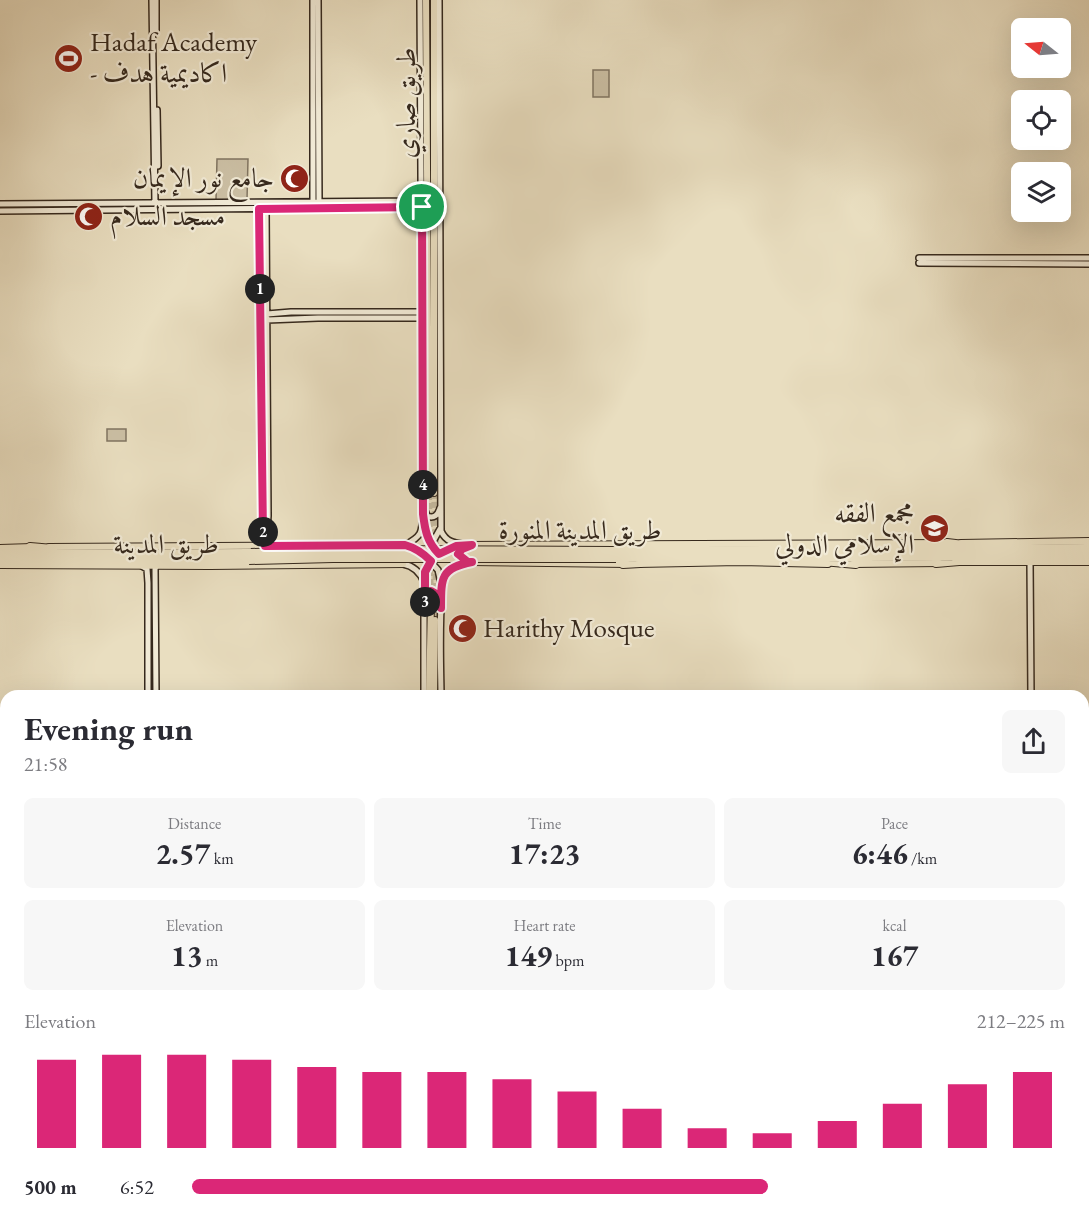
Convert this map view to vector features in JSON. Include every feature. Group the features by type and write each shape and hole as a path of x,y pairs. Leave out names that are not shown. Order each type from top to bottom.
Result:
{"highway":[{"path":"1035,548 1089,542"},
{"path":"947,543 996,548"},
{"path":"804,550 860,544"},
{"path":"625,545 699,550"},
{"path":"30,547 97,553"},
{"name":"طريق المدينة المنورة","path":"615,555 699,550 1089,548"},
{"name":"طريق المدينة المنورة","path":"0,554 188,553 249,560"},
{"name":"طريق المدينة المنورة","path":"0,560 177,561 615,555 710,558 1089,556"},
{"path":"936,563 1017,555"},
{"path":"765,557 856,564"},
{"path":"623,564 710,558"},
{"path":"38,565 110,560"}],"main road":[{"name":"طريق صاري","path":"426,0 431,178"},
{"name":"طريق صاري","path":"432,493 431,178 434,0"},
{"path":"1089,542 471,545 462,549 458,554 470,562 623,564 1089,562"},
{"path":"389,545 406,554 403,560 392,564"},
{"name":"طريق المدينة","path":"0,548 405,545"},
{"name":"طريق المدينة","path":"188,553 265,546"},
{"name":"طريق المدينة","path":"0,565 141,565 249,560 404,564"},
{"path":"429,690 430,604"},
{"path":"434,690 435,620"}],"street":[{"path":"154,0 156,203"},
{"path":"313,0 316,202"},
{"path":"316,202 318,0"},
{"path":"420,0 423,315 432,493 441,514 441,531 444,536 453,543 471,545"},
{"path":"405,545 418,538 422,528 423,514 432,493 439,0"},
{"path":"0,204 316,202 422,204"},
{"path":"0,211 263,209 422,204"},
{"path":"263,209 267,317 266,471 263,536 265,546"},
{"path":"263,209 266,471"},
{"path":"1089,258 919,261 1089,264"},
{"path":"267,317 423,315"},
{"path":"423,514 426,535 439,554 454,562 470,562"},
{"path":"404,564 432,546 440,528 441,514"},
{"name":"طريق المدينة","path":"405,545 423,553 431,561 440,576 441,591"},
{"path":"424,690 425,572 431,561 439,554 456,546 471,545"},
{"path":"441,690 441,591 445,573 451,567 470,562"},
{"path":"1030,562 1031,690"},
{"path":"156,690 157,564"},
{"path":"404,564 417,570 424,582"},
{"path":"141,565 147,569 148,690"},
{"path":"425,610 426,596 431,591 440,596 441,608"},
{"path":"148,596 155,596"}],"shaded area":[{"path":"593,70 609,70 609,97 593,97"},
{"path":"217,159 248,159 247,200 216,200"},
{"path":"107,429 126,429 126,441 107,441"}],"tunnel":[{"path":"434,493 435,620"},
{"path":"429,494 430,541"},
{"path":"430,561 431,604"}],"place":[{"name":"Hadaf Academy - اكاديمية هدف","path":"69,58"},
{"name":"جامع نور الإيمان","path":"295,178"},
{"name":"مسجد السلام","path":"89,216"},
{"name":"مجمع الفقه الإسلامي الدولي","path":"935,529"},
{"name":"Harithy Mosque","path":"462,628"}],"route":[{"path":"422,207 423,514 426,535 439,554 456,546 472,545 462,549 458,554 468,562 472,562 455,565 445,573 441,591 441,608 440,596 431,591 426,596 425,610 425,572 431,561 412,547 405,545 265,546 263,536 259,209 422,207"}]}
